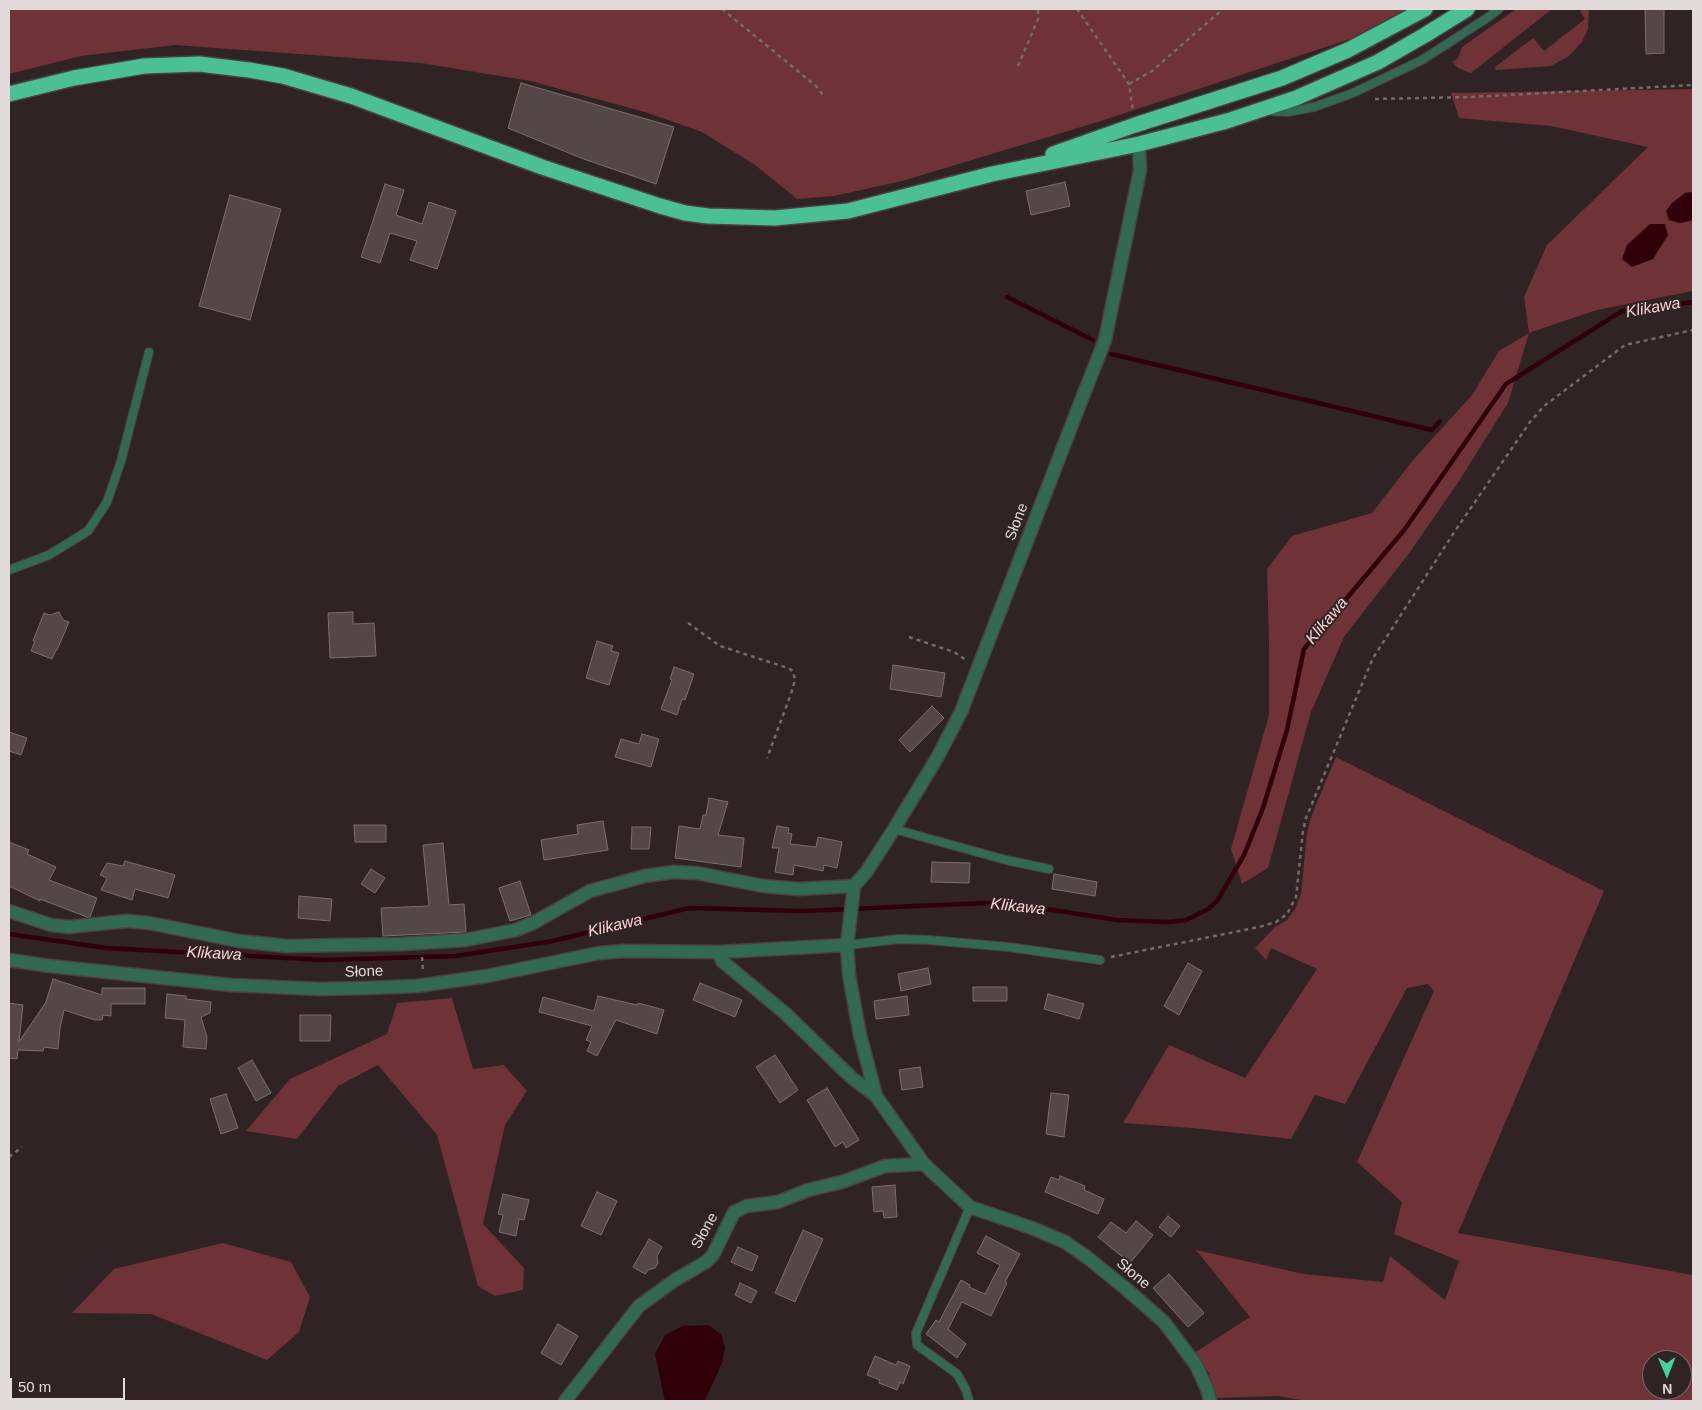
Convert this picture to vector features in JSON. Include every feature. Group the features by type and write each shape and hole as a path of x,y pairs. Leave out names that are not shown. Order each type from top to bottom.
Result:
{"highway":[{"path":"992,174 1304,70 1379,35 1425,9"},
{"path":"9,94 74,78 144,66 200,64 249,70 283,76 351,96 542,167 635,199 685,213 731,218 775,218 848,210 992,174 1138,144 1260,111 1323,87 1378,62 1425,36 1467,9"},
{"path":"1135,125 1138,144"}],"street":[{"name":"Słone","path":"854,886 894,829 941,751 961,712 1104,340 1140,170 1138,144"},
{"path":"9,911 51,925 69,928 126,921 149,923 239,941 286,946 402,944 465,940 516,930 533,923 590,892 645,876 673,872 697,874 763,886 798,889 854,886 847,945"},
{"name":"Słone","path":"9,960 231,985 366,988 417,986 487,976 599,952 719,952 847,945 849,975 860,1035 876,1096"},
{"name":"Słone","path":"719,952 722,961 786,1014 852,1078 876,1096 924,1164 970,1207 1032,1228 1065,1242 1096,1264 1164,1322 1196,1365 1207,1389 1210,1401"},
{"name":"Słone","path":"565,1401 639,1306 675,1280 706,1262 713,1255 734,1212 747,1206 778,1202 808,1190 842,1182 885,1166 924,1164"}],"lane":[{"path":"1260,111 1287,112 1314,107 1353,93 1422,60 1499,9"},
{"path":"9,570 49,555 88,531 107,502 121,461 149,352"},
{"path":"894,829 1006,860 1049,869"},
{"path":"847,945 899,939 929,940 1008,947 1100,960"},
{"path":"969,1401 966,1390 957,1374 917,1344 916,1333 970,1207"}],"path":[{"path":"722,9 816,86 824,96"},
{"path":"1018,66 1038,19 1038,9"},
{"path":"1077,9 1129,84 1132,100"},
{"path":"1129,84 1152,71 1223,9"},
{"path":"1375,99 1471,97 1693,85"},
{"path":"1100,960 1259,927 1281,919 1287,914 1296,897 1306,818 1373,658 1455,531 1530,422 1544,406 1625,345 1693,330"},
{"path":"688,623 720,646 793,671 795,680 767,758"},
{"path":"909,637 954,652 966,660 976,673"},
{"path":"422,951 422,968"},
{"path":"9,1157 22,1146"}],"shaded area":[{"path":"9,9 1406,9 1350,39 1101,121 902,181 834,196 797,199 755,165 702,132 645,112 530,81 421,63 175,45 81,56 9,74"},
{"path":"1516,9 1552,9 1471,73 1458,68 1452,62 1458,58 1462,47"},
{"path":"1579,9 1589,9 1588,29 1582,42 1569,56 1551,66 1496,70 1495,67 1533,38 1544,51 1585,19"},
{"path":"1693,89 1693,192 1685,193 1680,223 1693,220 1693,291 1597,310 1529,333 1524,297 1547,245 1648,147 1551,126 1459,118 1451,93"},
{"path":"1693,192 1693,220 1680,223 1669,220 1666,211 1672,203 1685,193"},
{"path":"1650,224 1665,224 1668,235 1653,259 1632,267 1622,259 1627,245"},
{"path":"1529,333 1508,403 1457,484 1410,552 1344,637 1311,712 1268,868 1242,884 1231,849 1269,715 1267,569 1292,536 1372,513 1413,460 1472,395 1499,351"},
{"path":"1336,757 1604,891 1458,1233 1693,1275 1693,1401 1307,1401 1278,1396 1216,1398 1209,1373 1194,1353 1250,1317 1196,1250 1304,1274 1383,1282 1390,1256 1445,1300 1459,1261 1394,1234 1402,1202 1357,1162 1434,991 1428,984 1407,988 1345,1104 1315,1095 1291,1139 1192,1128 1123,1123 1169,1045 1245,1078 1317,969 1271,948 1266,960 1255,948 1275,927 1287,920 1295,909 1301,894 1307,833 1311,817"},
{"path":"452,998 473,1069 504,1065 527,1091 505,1125 483,1224 524,1268 523,1290 495,1296 478,1286 437,1135 378,1065 338,1086 297,1139 246,1131 290,1079 387,1034 397,1003"},
{"path":"223,1243 291,1262 310,1297 299,1332 267,1360 151,1314 72,1313 114,1269"},
{"path":"708,1325 721,1334 725,1347 722,1363 705,1400 665,1401 655,1354 665,1335 683,1326"}],"building":[{"path":"1645,9 1664,9 1664,53 1646,54"},
{"path":"521,83 674,127 656,184 581,158 508,128"},
{"path":"1065,182 1070,206 1031,215 1026,191"},
{"path":"385,184 404,190 396,215 422,224 429,202 456,211 437,269 410,260 417,241 390,233 380,263 361,257"},
{"path":"230,195 281,209 250,320 199,306"},
{"path":"59,612 63,620 69,622 52,659 31,651 44,613 50,615"},
{"path":"353,612 353,624 374,623 376,656 330,658 328,613"},
{"path":"597,641 613,646 611,651 619,653 609,685 586,678"},
{"path":"893,665 945,673 941,697 890,689"},
{"path":"674,667 694,674 685,700 682,699 677,715 661,709 672,680 670,679"},
{"path":"932,706 944,718 910,752 899,740"},
{"path":"9,732 27,738 21,755 9,751"},
{"path":"642,734 659,739 651,767 615,757 621,739 639,744"},
{"path":"709,798 728,802 718,835 744,838 741,867 675,858 679,826 700,829 703,815 706,815"},
{"path":"603,821 608,850 544,860 541,840 578,834 577,825"},
{"path":"354,825 386,825 386,842 355,842"},
{"path":"777,826 789,828 788,833 792,834 790,844 816,847 818,837 842,842 837,868 824,865 823,871 794,865 793,875 775,872 779,848 772,848"},
{"path":"632,827 651,827 649,849 631,849"},
{"path":"9,842 29,850 27,854 56,867 49,880 97,898 90,917 40,899 40,901 9,886"},
{"path":"443,843 449,905 464,904 466,932 383,936 381,908 429,906 423,845"},
{"path":"125,861 175,875 168,898 135,889 132,900 101,890 107,878 100,875 107,863 123,866"},
{"path":"932,862 970,863 969,883 931,882"},
{"path":"371,869 385,878 375,893 361,884"},
{"path":"1054,874 1097,882 1095,896 1052,889"},
{"path":"520,881 531,915 510,921 499,888"},
{"path":"299,896 332,899 330,921 298,918"},
{"path":"1188,963 1202,971 1179,1015 1164,1006"},
{"path":"928,968 931,984 901,991 898,974"},
{"path":"53,979 102,995 102,988 145,988 145,1004 111,1004 111,1016 103,1015 102,1020 95,1020 64,1010 58,1049 44,1047 43,1051 18,1050 17,1059 9,1058 9,1003 23,1005 19,1042 46,1002"},
{"path":"700,983 742,1000 735,1017 693,1000"},
{"path":"973,987 1007,987 1007,1001 973,1001"},
{"path":"167,994 186,996 186,999 211,1002 210,1013 201,1017 207,1037 206,1049 183,1047 185,1020 165,1018"},
{"path":"1048,994 1084,1004 1079,1019 1044,1009"},
{"path":"598,996 664,1010 657,1034 616,1020 597,1056 587,1051 591,1042 586,1040 592,1026 539,1012 543,997 594,1011"},
{"path":"907,996 909,1015 876,1019 874,1001"},
{"path":"300,1015 331,1015 330,1041 300,1041"},
{"path":"775,1055 798,1090 780,1103 756,1067"},
{"path":"252,1060 271,1093 256,1101 238,1068"},
{"path":"920,1067 923,1087 902,1090 899,1070"},
{"path":"827,1088 859,1140 846,1148 843,1142 835,1147 807,1100"},
{"path":"1051,1093 1069,1095 1064,1137 1046,1134"},
{"path":"226,1094 238,1128 221,1134 210,1099"},
{"path":"1060,1176 1085,1186 1084,1190 1104,1199 1098,1214 1045,1192 1051,1177 1059,1180"},
{"path":"895,1185 897,1217 884,1218 883,1211 874,1212 872,1187"},
{"path":"597,1192 617,1201 601,1235 581,1226"},
{"path":"503,1194 529,1200 524,1220 519,1219 516,1236 499,1232 503,1215 498,1214"},
{"path":"1168,1216 1180,1226 1171,1237 1159,1227"},
{"path":"1136,1221 1153,1235 1130,1263 1098,1237 1111,1222 1126,1233"},
{"path":"803,1230 823,1239 795,1302 775,1293"},
{"path":"986,1236 1020,1254 1005,1282 1007,1283 991,1316 962,1302 948,1329 966,1344 957,1358 926,1334 936,1320 939,1322 961,1280 970,1285 969,1287 985,1294 1000,1265 977,1253"},
{"path":"649,1239 662,1247 657,1256 658,1263 655,1268 648,1270 645,1274 633,1267"},
{"path":"738,1247 758,1256 752,1271 731,1262"},
{"path":"1169,1274 1204,1313 1188,1327 1153,1288"},
{"path":"740,1283 757,1291 751,1303 735,1295"},
{"path":"558,1324 578,1336 561,1365 541,1353"},
{"path":"875,1356 896,1365 898,1361 910,1366 903,1384 900,1382 897,1390 879,1383 880,1380 867,1375"}],"waterway":[{"path":"1007,297 1093,340"},
{"name":"Klikawa","path":"9,934 106,948 323,960 456,956 553,941 689,908 803,911 985,903 1021,905 1117,920 1167,922 1186,920 1208,909 1217,901 1244,855 1263,808 1287,730 1304,649 1405,529 1506,384 1622,311 1693,302"},
{"path":"1111,354 1432,430 1440,421"}]}
